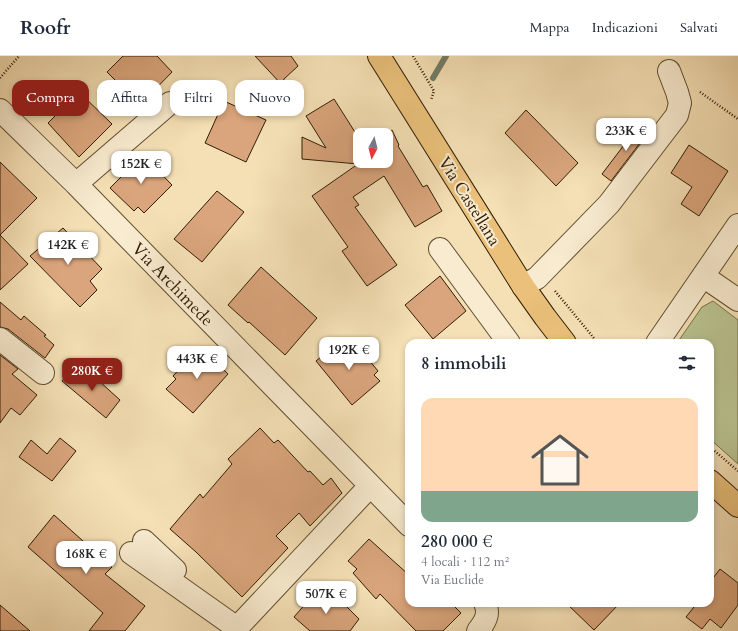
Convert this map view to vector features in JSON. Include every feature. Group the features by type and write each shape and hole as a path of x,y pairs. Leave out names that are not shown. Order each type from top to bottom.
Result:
{"main road":[{"name":"Via Castellana","path":"379,56 524,286 562,339"},
{"path":"714,485 738,506"}],"street":[{"path":"524,286 537,278 609,204 677,116 680,103 669,71"},
{"path":"76,184 170,103"},
{"name":"Via Archimede","path":"0,110 76,184 405,521"},
{"path":"660,339 703,276 736,234"},
{"path":"440,249 506,339"},
{"path":"703,276 738,300"},
{"path":"0,339 42,373"},
{"path":"137,547 236,630 370,486"},
{"path":"478,631 487,617 487,607"}],"path":[{"path":"0,78 19,56"},
{"path":"413,56 434,91 431,102"},
{"path":"714,450 738,471"}],"green space":[{"path":"713,301 738,320 738,464 714,443 714,339 680,339 702,307"}],"building":[{"path":"123,56 157,56 172,72 162,82 162,80 115,80 107,72"},
{"path":"255,56 291,56 298,66 284,80 277,80"},
{"path":"334,99 353,129 353,164 302,159 302,137 326,148 306,116"},
{"path":"89,102 97,109 97,116 104,116 112,124 79,157 48,123 55,116 89,116"},
{"path":"227,102 235,106 235,116 257,116 266,120 246,162 205,143 217,116 227,116"},
{"path":"526,110 578,163 556,186 505,133"},
{"path":"640,124 649,131 611,181 602,174"},
{"path":"393,132 399,145 398,146 423,187 427,185 442,211 415,227 384,176 353,197 359,205 355,207 397,265 367,286 342,251 348,247 312,196 353,167 393,168"},
{"path":"689,145 728,171 699,216 681,204 692,187 671,173"},
{"path":"143,155 172,185 144,213 138,207 134,211 110,188"},
{"path":"0,162 37,198 0,235"},
{"path":"217,191 244,212 202,262 174,239"},
{"path":"63,228 102,269 90,281 97,290 80,307 30,256"},
{"path":"0,235 28,264 0,290"},
{"path":"261,267 317,318 285,355 228,305"},
{"path":"440,276 466,311 433,339 405,305"},
{"path":"0,302 21,320 24,316 46,335 44,336 54,345 45,358 8,329 0,327"},
{"path":"339,342 346,351 355,343 378,371 374,375 380,381 352,405 316,361"},
{"path":"200,347 228,374 193,413 166,389 176,379 173,376"},
{"path":"0,355 18,369 12,374 37,395 20,415 11,408 0,423"},
{"path":"73,367 84,377 88,371 120,400 106,418 62,381"},
{"path":"260,428 274,443 278,440 308,472 310,471 323,485 331,478 342,493 310,526 299,513 276,536 288,548 242,597 170,529 200,494 203,498 232,464 228,459"},
{"path":"60,438 76,451 52,481 19,457 31,440 47,454"},
{"path":"54,515 112,567 105,574 145,606 125,631 89,631 103,613 28,547"},
{"path":"369,539 405,571 405,607 455,607 461,613 443,631 416,631 380,594 376,599 353,573 357,569 348,561"},
{"path":"720,569 738,583 738,605 721,628 710,619 702,629 686,617 694,607 714,607 714,577"},
{"path":"314,594 326,602 334,594 359,619 350,631 310,631 294,617"},
{"path":"0,605 30,631 0,631"},
{"path":"570,607 616,607 594,630"}],"waterway":[{"path":"433,78 446,56"}]}
